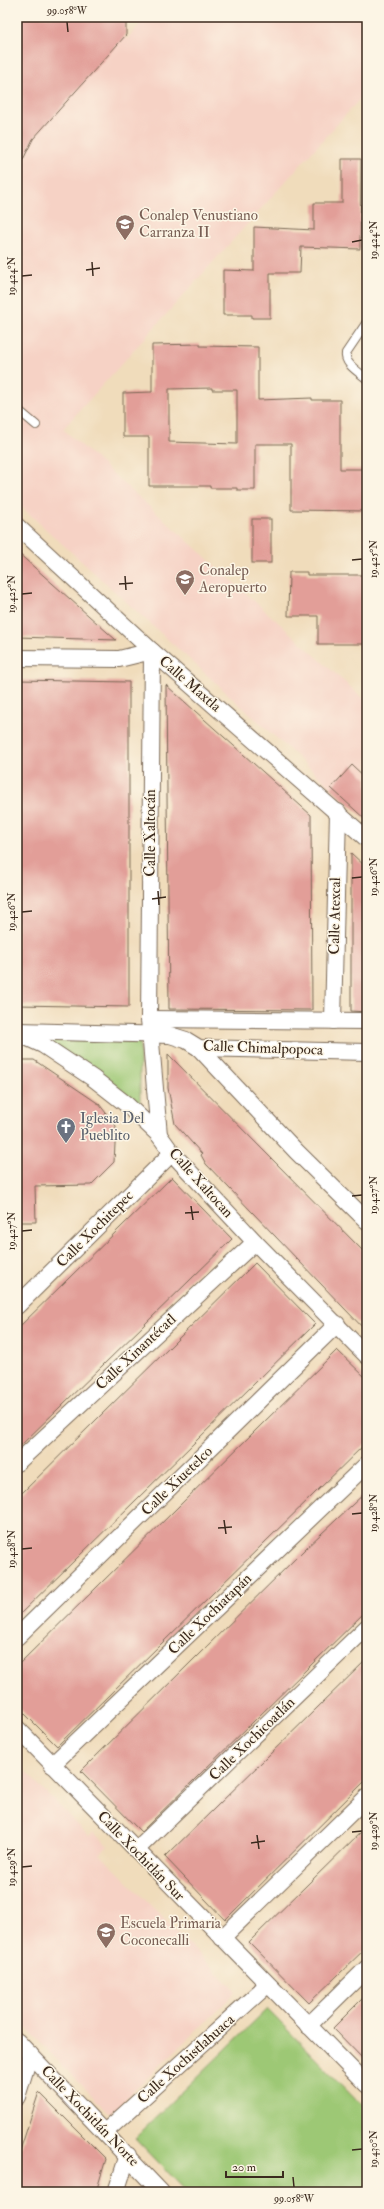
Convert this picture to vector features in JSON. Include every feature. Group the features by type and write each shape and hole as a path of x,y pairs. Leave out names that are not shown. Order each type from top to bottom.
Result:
{"street":[{"name":"Calle Maxtla","path":"17,526 152,651 338,812 367,839"},
{"path":"17,658 120,659 152,651"},
{"name":"Calle Xaltocán","path":"152,651 150,1026 159,1135"},
{"name":"Calle Atexcal","path":"333,1021 338,812"},
{"path":"150,1026 333,1021 367,1022"},
{"name":"Calle Chimalpopoca","path":"17,1032 150,1026 186,1040 199,1048 367,1052"},
{"name":"Calle Xaltocan","path":"17,1032 43,1045 94,1078 159,1135 172,1153 255,1242 367,1356"},
{"path":"199,1048 296,1151 367,1220"},
{"name":"Calle Xochitepec","path":"17,1306 172,1153"},
{"name":"Calle Xinantécatl","path":"17,1463 255,1242"},
{"name":"Calle Xiuetelco","path":"17,1637 337,1324"},
{"name":"Calle Xochiatapán","path":"52,1765 367,1464"},
{"name":"Calle Xochicoatlán","path":"136,1850 367,1627"},
{"name":"Calle Xochitlán Sur","path":"17,1728 267,1985 367,2085"},
{"path":"222,1938 367,1797"},
{"path":"308,2026 367,1968"},
{"name":"Calle Xochistlahuaca","path":"105,2132 267,1985"},
{"name":"Calle Xochitlán Norte","path":"17,2041 128,2155 161,2192"},
{"path":"17,2097 30,2054"},
{"path":"116,2192 128,2155"}],"lane":[{"path":"367,322 346,353 345,358 347,362 367,379"},
{"path":"17,409 36,425"}],"shaded area":[{"name":"Conalep Venustiano Carranza II","path":"146,17 367,17 367,91 63,429 367,702 367,820 17,503 17,161 33,139 124,37 127,39"},
{"name":"Escuela Primaria Coconecalli","path":"17,1766 20,1766 89,1836 93,1832 108,1846 100,1854 236,1992 110,2114 17,2019"}],"green space":[{"path":"39,1038 140,1042 140,1104"},
{"path":"267,2009 367,2111 367,2192 187,2192 135,2138"}],"building":[{"path":"17,17 126,17 126,35 33,139 17,172"},
{"path":"342,159 361,159 360,249 301,247 300,273 270,273 270,318 252,318 252,315 223,315 223,270 254,271 254,227 314,230 314,203 342,203"},
{"path":"200,344 200,346 258,347 258,400 312,398 312,400 340,400 340,469 367,469 367,511 291,510 291,444 255,444 255,490 210,488 210,486 149,486 149,437 123,437 123,393 152,392 152,345","holes":["212,388 212,390 237,390 237,444 169,442 169,389"]},
{"path":"252,519 271,519 271,563 252,563"},
{"path":"17,552 70,599 116,640 17,637"},
{"path":"289,572 307,572 307,575 367,575 367,644 318,644 318,616 288,616"},
{"path":"17,680 129,682 129,1007 17,1005"},
{"path":"166,685 311,815 312,1010 169,1009"},
{"path":"352,765 367,779 367,821 331,788"},
{"path":"351,853 367,868 367,1012 351,1011"},
{"path":"168,1054 367,1255 367,1332 206,1164 201,1155 202,1154 175,1124 168,1088"},
{"name":"Iglesia Del Pueblito","path":"17,1060 34,1060 99,1104 116,1126 114,1162 91,1185 35,1186 36,1222 17,1222"},
{"path":"172,1177 232,1239 17,1449 17,1329"},
{"path":"255,1263 315,1324 17,1617 17,1498"},
{"path":"337,1350 367,1379 367,1442 57,1746 17,1706 17,1666"},
{"path":"367,1491 367,1610 141,1832 81,1771 306,1548"},
{"path":"367,1659 367,1779 225,1920 165,1857"},
{"path":"367,1826 367,1947 309,2003 249,1942"},
{"path":"367,1994 367,2063 333,2028"},
{"path":"39,2092 106,2159 96,2192 17,2192 17,2160"}],"place":[{"name":"Conalep Venustiano Carranza II","path":"125,241"},
{"name":"Conalep Aeropuerto","path":"185,596"},
{"name":"Iglesia Del Pueblito","path":"66,1144"},
{"name":"Escuela Primaria Coconecalli","path":"106,1949"}]}
